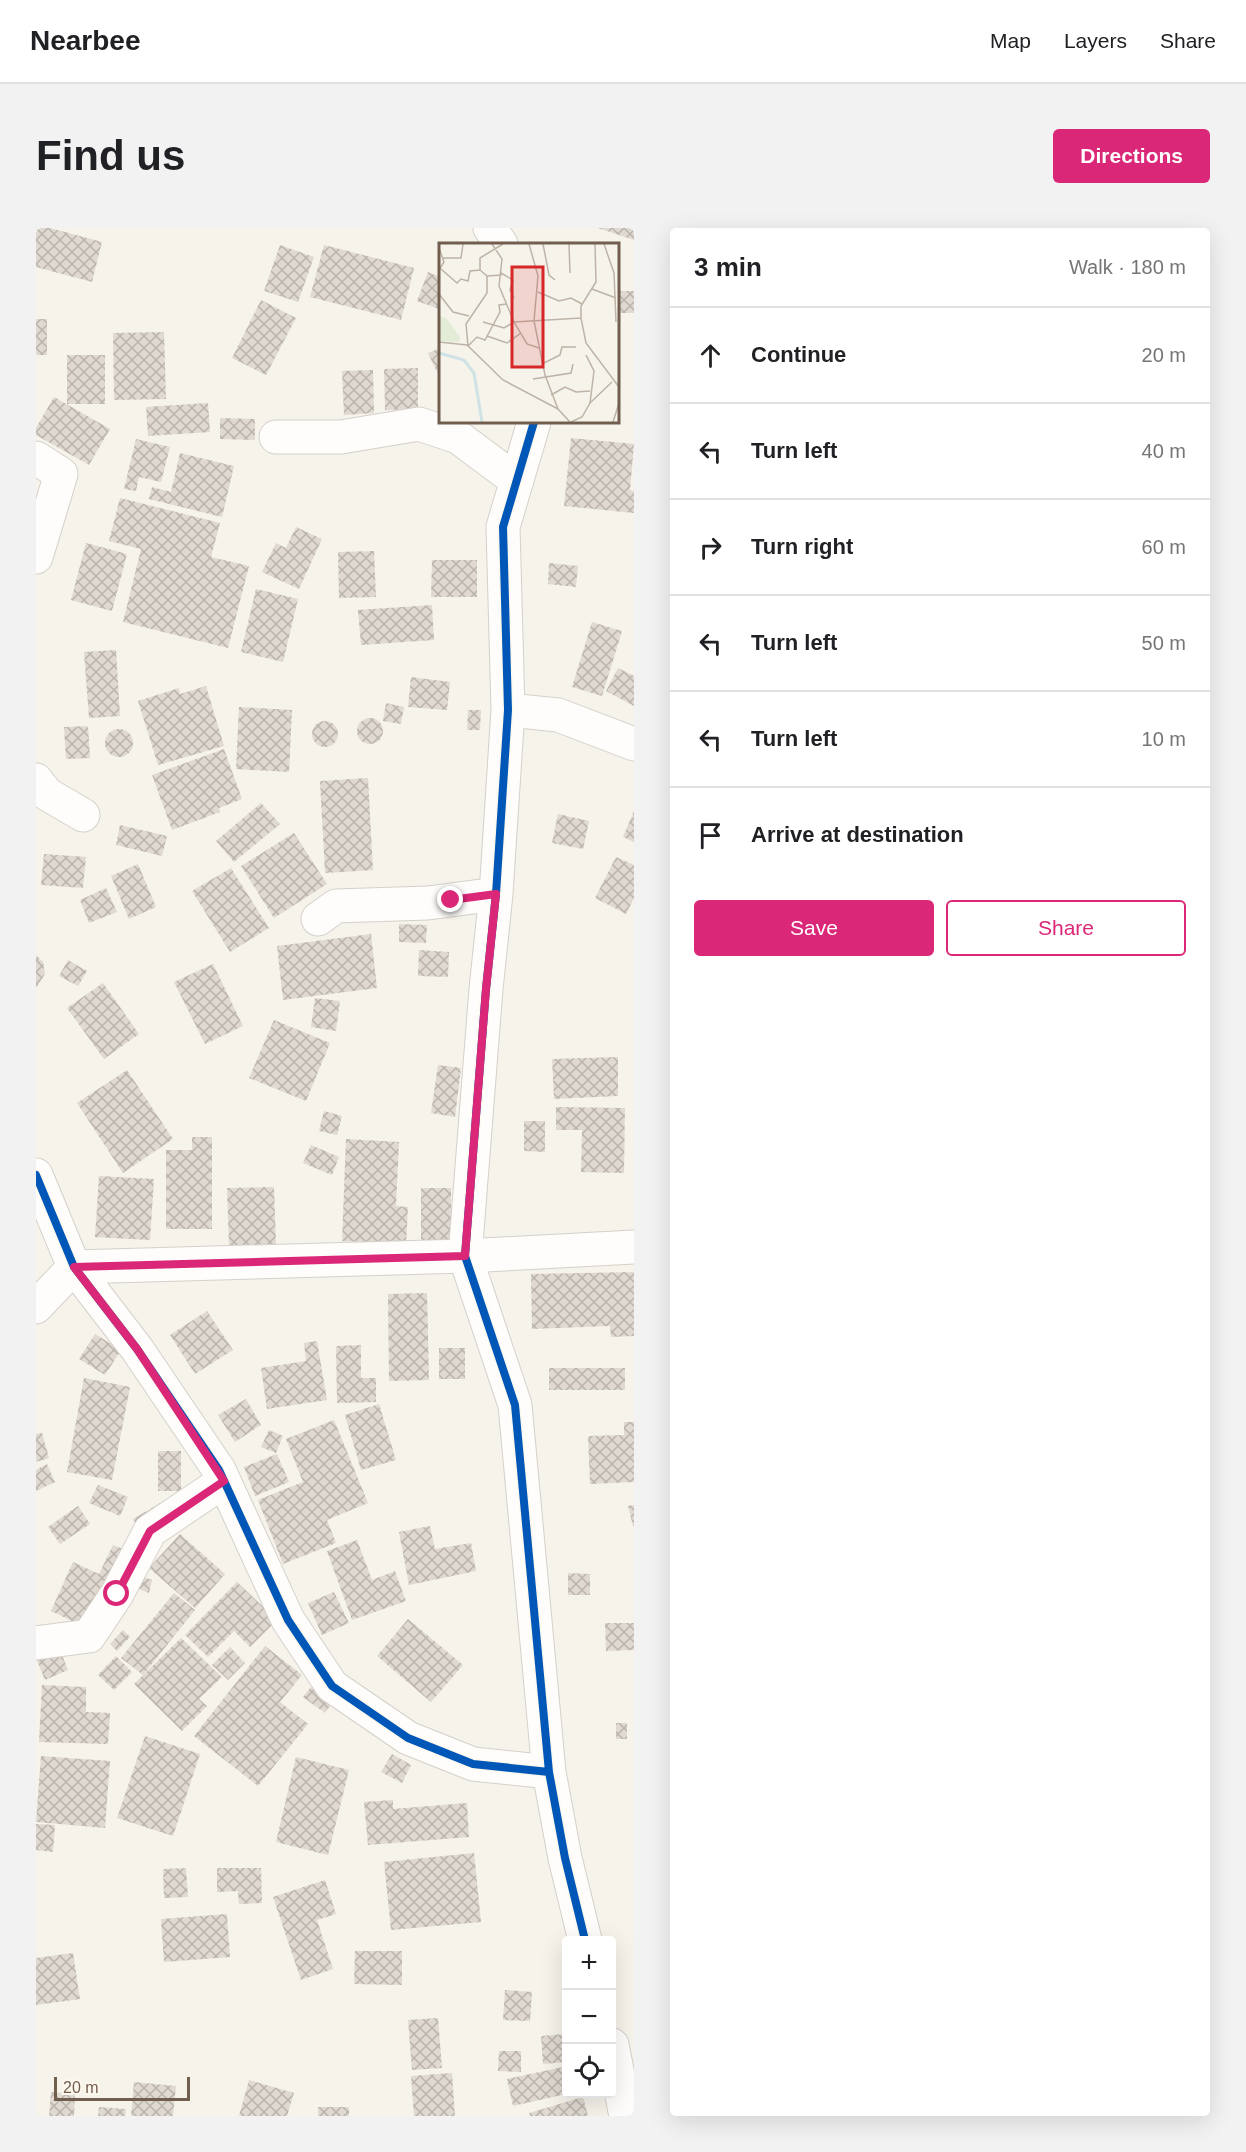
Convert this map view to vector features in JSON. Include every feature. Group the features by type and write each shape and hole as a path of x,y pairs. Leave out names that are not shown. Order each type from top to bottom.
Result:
{"street":[{"path":"490,228 500,243"},
{"path":"534,423 503,527 508,710 496,894 486,989 465,1256 514,1406 549,1772 564,1858 584,1936"},
{"path":"276,437 341,437 419,424 458,437 517,481"},
{"path":"36,458 61,474 36,557"},
{"path":"508,710 558,715 634,744"},
{"path":"36,780 47,794 83,815"},
{"path":"318,918 336,906 428,903 496,894"},
{"path":"36,1175 74,1267 137,1349 224,1481 288,1620 332,1686 408,1738 473,1764 549,1772"},
{"path":"36,1307 74,1267 465,1256 634,1247"},
{"path":"36,1643 89,1636 117,1594 150,1531 224,1481"},
{"path":"621,2054 626,2116"}],"building":[{"path":"36,228 50,228 102,242 92,282 36,267"},
{"path":"598,228 634,228 634,240"},
{"path":"280,245 314,257 298,302 264,291"},
{"path":"324,245 414,268 401,320 310,297"},
{"path":"428,272 439,277 439,309 417,301"},
{"path":"619,291 634,291 634,313 619,313"},
{"path":"261,300 296,318 266,375 232,358"},
{"path":"36,319 47,319 47,355 36,355"},
{"path":"164,332 166,399 114,400 113,333"},
{"path":"439,348 439,374 438,374 428,353"},
{"path":"67,355 105,355 105,404 67,404"},
{"path":"418,368 418,409 385,410 384,369"},
{"path":"373,370 374,413 344,415 342,371"},
{"path":"54,397 110,429 89,465 36,435 36,428"},
{"path":"208,403 210,432 148,436 146,407"},
{"path":"220,418 255,419 255,440 220,439"},
{"path":"571,438 634,444 630,490 634,491 634,513 564,506"},
{"path":"136,439 170,447 161,482 139,477 136,491 124,489"},
{"path":"180,453 234,466 222,517 149,499 152,487 171,492"},
{"path":"120,498 220,523 211,557 249,566 228,648 123,622 141,549 109,541"},
{"path":"296,527 322,539 299,589 262,572 276,543 286,548"},
{"path":"86,543 127,554 112,611 71,600"},
{"path":"374,551 376,597 339,598 338,552"},
{"path":"432,560 477,560 477,597 431,597"},
{"path":"549,563 578,566 576,587 548,584"},
{"path":"256,589 298,599 283,662 241,652"},
{"path":"432,605 434,640 361,645 358,610"},
{"path":"592,622 622,631 602,696 572,687"},
{"path":"116,650 120,716 89,718 84,652"},
{"path":"618,668 634,676 634,706 606,691"},
{"path":"411,677 450,682 447,710 408,707"},
{"path":"206,686 224,746 158,765 138,701 179,688 180,694"},
{"path":"386,703 404,707 401,724 383,721"},
{"path":"239,707 292,710 289,772 236,769"},
{"path":"468,710 481,710 480,730 467,730"},
{"path":"370,718 379,722 383,731 379,740 370,744 361,740 357,731 361,722"},
{"path":"325,721 334,725 338,734 334,743 325,747 316,743 312,734 316,725"},
{"path":"88,726 90,758 66,759 64,727"},
{"path":"119,729 129,733 133,743 129,753 119,757 109,753 105,743 109,733"},
{"path":"224,749 242,799 219,808 220,812 172,830 152,775"},
{"path":"368,778 373,870 325,873 320,781"},
{"path":"261,803 280,824 234,862 216,841"},
{"path":"634,811 634,842 623,837"},
{"path":"558,814 589,821 583,849 552,843"},
{"path":"120,825 167,836 162,856 116,845"},
{"path":"294,833 327,884 274,918 241,866"},
{"path":"44,854 86,857 83,888 41,885"},
{"path":"616,857 634,865 634,898 626,914 595,898"},
{"path":"138,864 156,907 129,919 111,876"},
{"path":"231,868 269,928 230,952 192,891"},
{"path":"106,888 117,912 89,923 80,900"},
{"path":"399,924 427,925 426,943 399,942"},
{"path":"371,934 377,988 283,1000 277,946"},
{"path":"419,950 449,952 448,977 418,976"},
{"path":"36,955 43,962 45,974 36,988"},
{"path":"68,960 87,971 78,986 59,976"},
{"path":"213,964 243,1026 205,1044 174,982"},
{"path":"103,983 139,1034 104,1059 67,1008"},
{"path":"315,998 340,1001 336,1031 311,1027"},
{"path":"274,1020 330,1043 306,1101 249,1078"},
{"path":"618,1057 618,1096 554,1099 552,1059"},
{"path":"438,1065 461,1068 455,1117 431,1113"},
{"path":"127,1070 173,1139 123,1173 77,1103"},
{"path":"556,1107 625,1108 624,1173 581,1172 582,1130 556,1130"},
{"path":"324,1111 342,1116 337,1135 319,1131"},
{"path":"524,1121 545,1121 545,1152 524,1151"},
{"path":"192,1137 212,1137 212,1229 166,1229 166,1150 192,1150"},
{"path":"346,1139 399,1142 396,1206 408,1207 406,1244 342,1241"},
{"path":"311,1145 339,1157 332,1175 303,1163"},
{"path":"99,1176 154,1179 150,1240 95,1237"},
{"path":"274,1187 276,1244 229,1246 227,1188"},
{"path":"421,1188 451,1188 451,1241 421,1241"},
{"path":"634,1272 634,1336 611,1337 610,1326 532,1329 531,1274"},
{"path":"427,1293 429,1380 389,1381 388,1294"},
{"path":"207,1311 233,1350 195,1374 170,1335"},
{"path":"95,1334 121,1350 105,1375 79,1359"},
{"path":"317,1341 327,1400 267,1409 261,1368 306,1361 304,1343"},
{"path":"361,1345 361,1378 376,1378 376,1402 337,1403 336,1346"},
{"path":"439,1348 465,1348 465,1379 439,1379"},
{"path":"549,1368 625,1368 625,1390 549,1390"},
{"path":"84,1378 130,1387 112,1480 67,1472"},
{"path":"246,1399 261,1425 235,1442 218,1415"},
{"path":"379,1404 396,1460 361,1470 345,1415"},
{"path":"334,1420 368,1503 327,1520 336,1543 283,1564 258,1500 303,1482 286,1439"},
{"path":"624,1422 634,1422 634,1482 590,1484 588,1436 624,1435"},
{"path":"269,1430 283,1436 276,1453 261,1447"},
{"path":"42,1433 49,1458 36,1462 36,1434"},
{"path":"158,1451 181,1451 181,1491 158,1491"},
{"path":"277,1454 289,1482 255,1496 244,1467"},
{"path":"47,1464 55,1482 36,1491 36,1470"},
{"path":"98,1485 128,1497 120,1516 89,1503"},
{"path":"160,1503 164,1509 137,1526 133,1519"},
{"path":"634,1505 634,1526 633,1526 628,1506"},
{"path":"78,1506 90,1524 60,1544 48,1527"},
{"path":"430,1526 435,1549 471,1543 476,1571 409,1585 399,1532"},
{"path":"180,1534 225,1574 195,1608 149,1568"},
{"path":"357,1540 372,1580 395,1571 406,1601 352,1620 327,1551"},
{"path":"113,1545 123,1549 87,1628 51,1611 73,1562 99,1574"},
{"path":"568,1573 590,1574 590,1595 568,1595"},
{"path":"136,1574 152,1580 149,1593 131,1586"},
{"path":"237,1582 277,1620 250,1647 234,1631 208,1657 185,1635"},
{"path":"334,1592 349,1623 322,1635 308,1603"},
{"path":"174,1593 195,1610 143,1675 121,1658"},
{"path":"408,1619 463,1665 431,1702 377,1656"},
{"path":"605,1623 634,1623 634,1650 606,1651"},
{"path":"123,1630 130,1637 117,1651 110,1644"},
{"path":"181,1638 222,1677 199,1699 207,1706 182,1731 134,1684"},
{"path":"58,1645 68,1670 45,1680 36,1658"},
{"path":"265,1646 302,1675 280,1702 308,1724 258,1786 194,1736"},
{"path":"230,1647 245,1663 228,1680 212,1665"},
{"path":"116,1656 132,1672 114,1690 98,1675"},
{"path":"42,1685 86,1687 86,1712 110,1713 108,1744 39,1742"},
{"path":"311,1687 333,1702 325,1713 303,1697"},
{"path":"616,1723 627,1723 627,1739 616,1739"},
{"path":"145,1736 200,1754 173,1836 117,1818"},
{"path":"392,1754 411,1765 402,1783 381,1772"},
{"path":"41,1756 110,1761 105,1828 36,1822"},
{"path":"296,1757 349,1770 328,1855 276,1842"},
{"path":"393,1800 393,1809 467,1803 469,1837 368,1845 364,1802"},
{"path":"36,1824 55,1825 53,1852 36,1850"},
{"path":"474,1853 481,1922 391,1930 384,1862"},
{"path":"186,1868 188,1897 164,1898 163,1869"},
{"path":"217,1868 261,1868 262,1903 239,1904 238,1891 217,1892"},
{"path":"325,1880 336,1914 317,1920 333,1969 301,1980 273,1897"},
{"path":"227,1914 230,1957 164,1962 161,1919"},
{"path":"355,1951 402,1951 402,1985 354,1984"},
{"path":"73,1953 80,1999 36,2005 36,1958"},
{"path":"505,1990 532,1992 530,2021 503,2020"},
{"path":"438,2018 442,2068 412,2070 408,2020"},
{"path":"562,2034 562,2062 543,2064 541,2036"},
{"path":"499,2051 521,2051 521,2072 498,2071"},
{"path":"562,2067 562,2095 513,2106 507,2079"},
{"path":"452,2073 455,2116 414,2116 411,2076"},
{"path":"249,2080 294,2093 287,2116 239,2116"},
{"path":"134,2082 176,2086 173,2116 131,2116"},
{"path":"51,2092 75,2094 74,2116 49,2116"},
{"path":"583,2098 588,2116 530,2116 529,2113"},
{"path":"99,2107 126,2109 125,2116 98,2116"},
{"path":"318,2107 349,2107 349,2116 318,2116"}],"cycle path":[{"path":"534,423 503,527 508,710 496,894 486,989 465,1256 515,1405 549,1772 565,1858 584,1936"},
{"path":"36,1175 74,1267 137,1349 219,1470 288,1620 332,1686 408,1738 473,1764 549,1772"}],"route":[{"path":"117,1594 150,1531 224,1481 219,1470 137,1349 74,1267 465,1256 486,989 496,894 451,900"}]}
